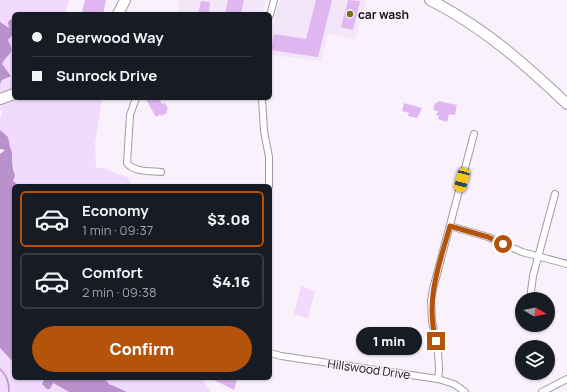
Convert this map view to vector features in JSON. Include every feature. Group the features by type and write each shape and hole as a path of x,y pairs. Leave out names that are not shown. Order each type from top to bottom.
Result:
{"main road":[{"path":"119,12 125,0"},
{"path":"430,0 441,2 501,45 530,69 567,104"},
{"path":"0,99 12,95"}],"street":[{"path":"271,12 274,0"},
{"path":"135,100 130,115 127,163 134,168 161,172"},
{"path":"262,100 264,131 269,157 269,184"},
{"path":"438,379 439,360 432,321 432,300 474,134"},
{"path":"531,292 533,276 555,194"},
{"path":"450,226 488,237 538,256 567,264"},
{"name":"Hillswood Drive","path":"272,354 438,379 454,384 465,392"},
{"path":"542,392 567,379"}],"shaded area":[{"path":"0,0 69,0 66,12 12,12 12,100 102,100 95,144 96,168 106,169 126,176 130,179 131,184 17,184 13,181 15,172 8,137 0,130 0,118 2,111 0,109"},
{"path":"179,0 265,0 262,12 177,12"},
{"path":"280,0 367,0 355,40 328,34 321,61 272,55 272,39 275,16"},
{"path":"11,19 12,20 12,35 8,40 11,51 2,64 11,76 2,80 0,84 0,22 9,28 8,22"},
{"path":"0,130 8,137 12,152 13,169 15,175 13,181 17,184 12,184 12,361 0,348 0,154 5,150 0,149"},
{"path":"301,286 315,291 308,318 294,314"},
{"path":"0,348 12,361 12,380 44,380 44,386 47,389 50,389 52,383 69,392 0,392"},
{"path":"44,380 106,380 110,385 127,392 69,392 53,383 50,389 47,389 42,384"},
{"path":"106,380 203,380 211,392 127,392 110,385"}],"building":[{"path":"85,0 106,0 103,12 82,11"},
{"path":"228,0 244,0 241,12 225,12"},
{"path":"316,0 332,0 318,57 272,50 274,34 306,39"},
{"name":"car wash","path":"348,0 360,1 353,30 341,27"},
{"path":"201,1 210,2 209,12 198,12"},
{"path":"146,100 160,100 162,104 165,103 168,109 166,111 167,113 161,116 160,114 156,117"},
{"path":"438,101 457,105 455,115 449,114 447,122 438,119 439,116 436,115 438,111 433,110 435,103"},
{"path":"404,103 422,108 417,118 408,116 409,113 402,111"},
{"path":"214,380 237,380 234,390"}],"waterway":[{"path":"0,369 7,379 9,392"}],"place":[{"name":"car wash","path":"350,14"}],"route":[{"path":"436,341 433,332 431,310 433,289 450,226 475,232 503,244"}]}
